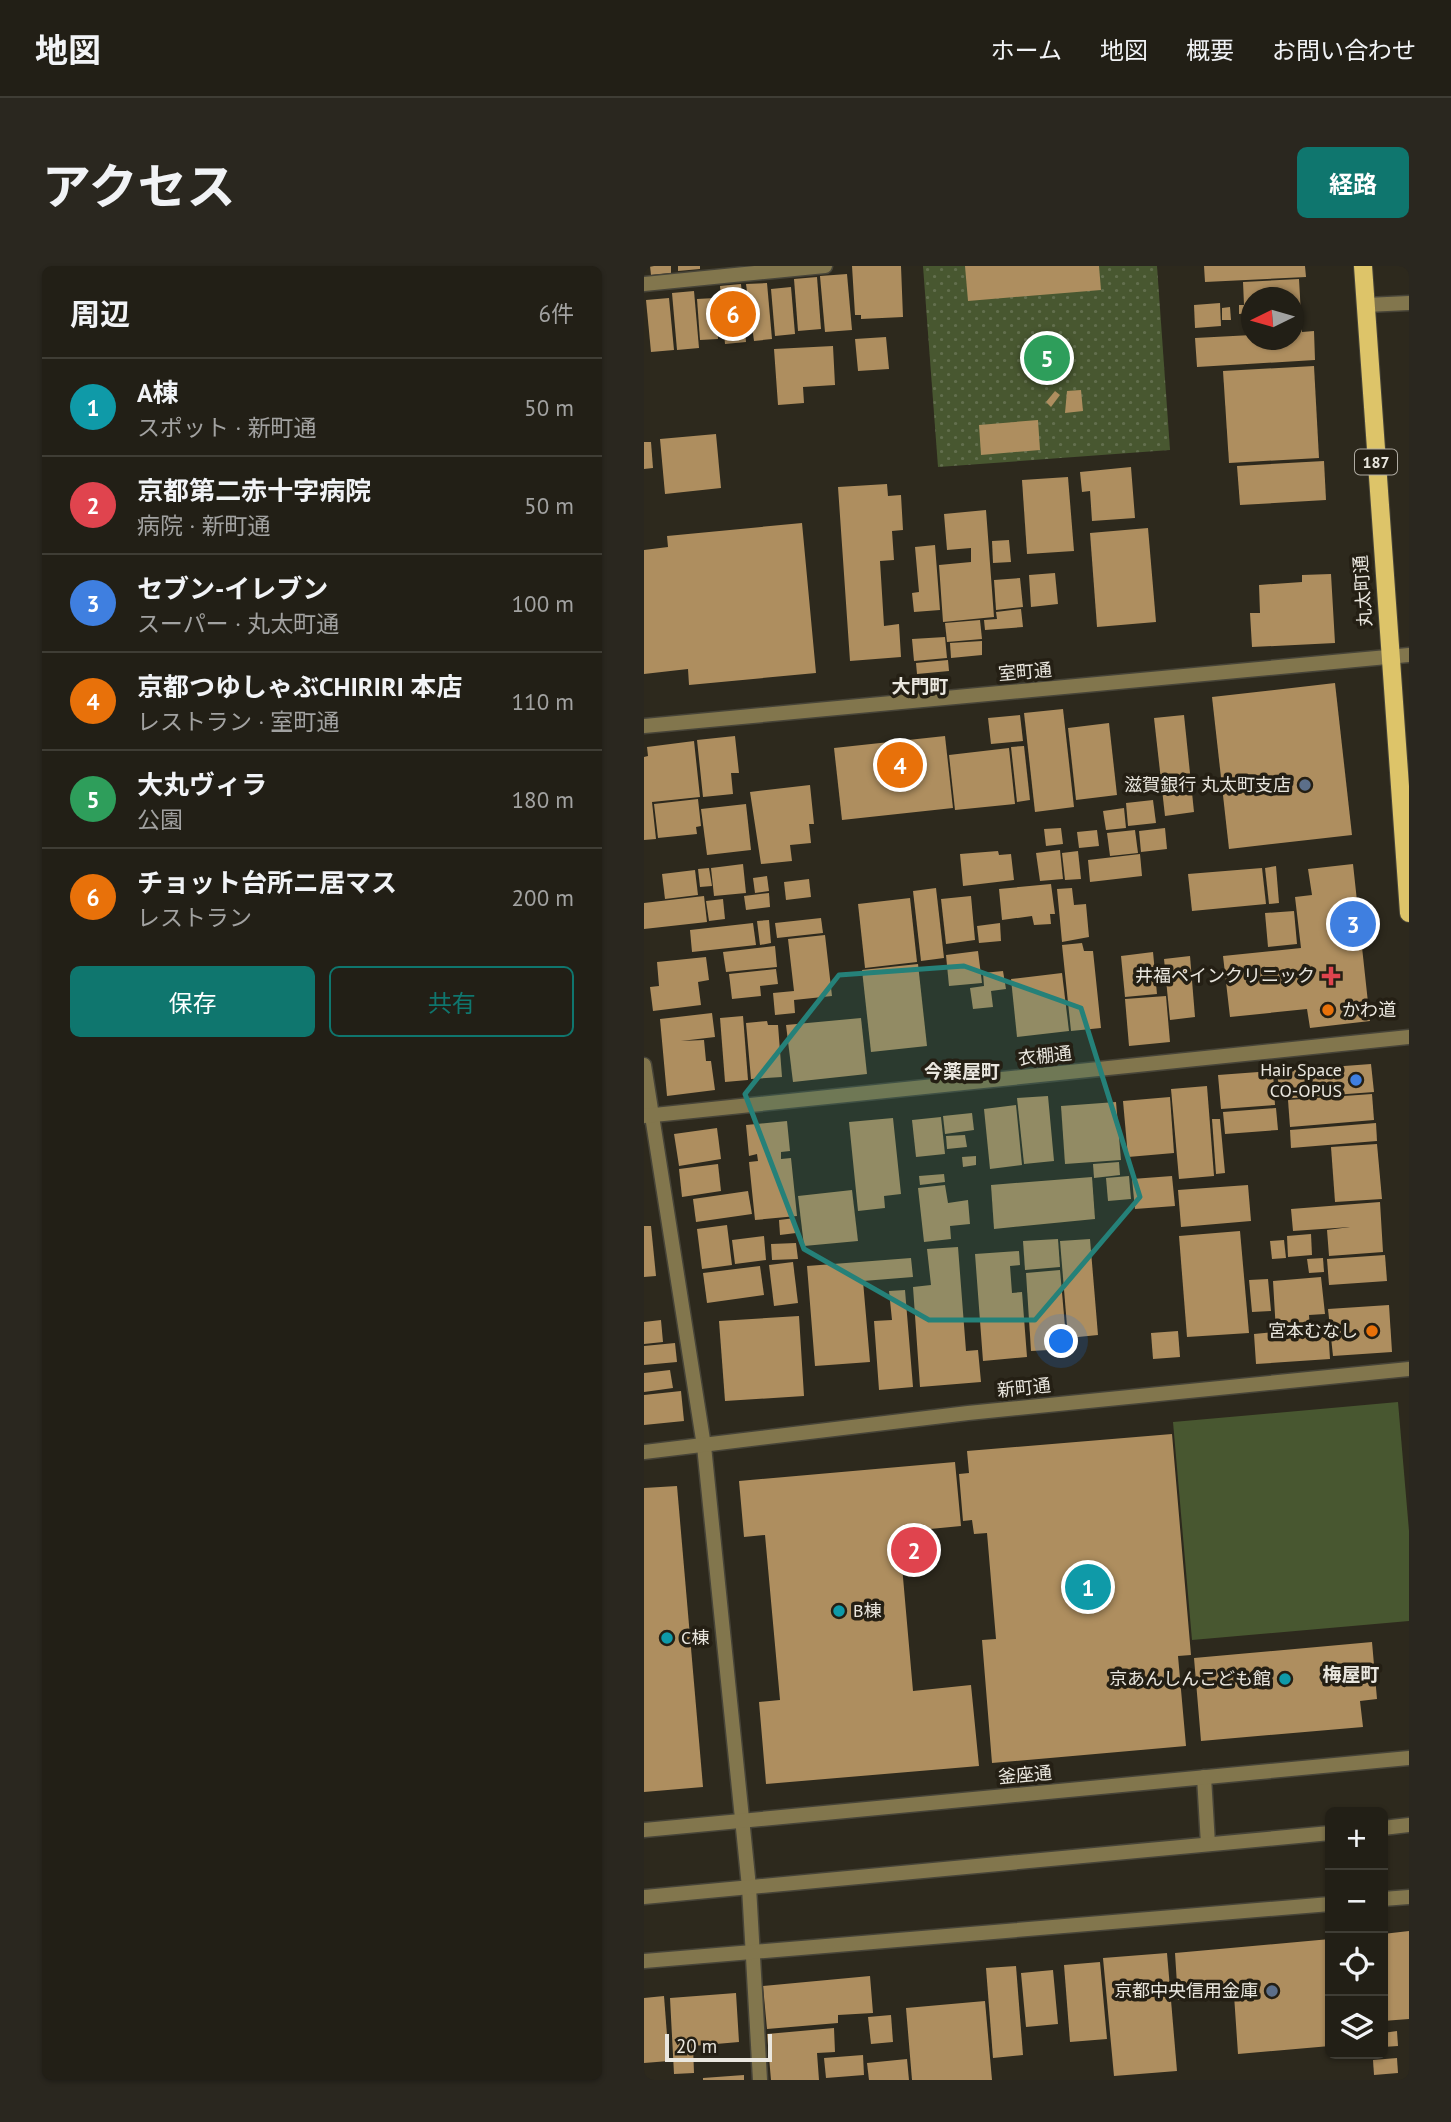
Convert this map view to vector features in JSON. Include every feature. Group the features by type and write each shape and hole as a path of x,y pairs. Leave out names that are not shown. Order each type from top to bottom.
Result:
{"main road":[{"name":"丸太町通","path":"1363,266 1409,912"}],"street":[{"path":"644,284 825,266"},
{"path":"1366,305 1409,303"},
{"name":"室町通","path":"644,726 1409,655"},
{"name":"衣棚通","path":"648,1116 1409,1038"},
{"path":"644,1065 648,1116 704,1446 749,1887 760,2080"},
{"name":"新町通","path":"644,1452 968,1413 1409,1369"},
{"name":"釜座通","path":"644,1830 1409,1758"},
{"path":"1204,1777 1209,1844"},
{"path":"1388,1827 1409,1825"},
{"path":"644,1897 1325,1833"},
{"path":"1388,1899 1409,1897"},
{"path":"644,1961 1325,1903"}],"highlighted area":[{"path":"964,966 1081,1008 1140,1197 1035,1320 929,1320 804,1249 745,1094 839,975"}],"green space":[{"path":"923,266 1157,266 1170,450 938,467"},
{"path":"1398,1402 1409,1531 1409,1621 1192,1640 1173,1422"}],"building":[{"path":"650,266 671,266 671,273 651,275"},
{"path":"678,266 700,266 700,269 678,271"},
{"path":"852,266 901,266 903,317 861,319 861,315 855,315"},
{"path":"965,266 1099,266 1101,290 968,301"},
{"path":"1204,266 1305,266 1306,277 1205,282"},
{"path":"847,274 852,330 825,332 820,276"},
{"path":"817,277 821,329 798,331 794,279"},
{"path":"1299,279 1299,287 1243,287 1243,282"},
{"path":"767,283 772,339 754,341 746,284"},
{"path":"741,284 746,342 725,344 720,286"},
{"path":"791,287 795,334 775,336 771,289"},
{"path":"694,291 699,348 677,350 672,293"},
{"path":"669,298 674,350 651,352 646,300"},
{"path":"715,298 718,339 700,340 697,299"},
{"path":"1220,303 1221,326 1195,328 1194,305"},
{"path":"1230,307 1231,320 1222,320 1222,308"},
{"path":"1314,331 1315,360 1197,367 1195,338 1241,336 1241,350 1304,350 1304,332"},
{"path":"886,337 889,369 858,371 855,339"},
{"path":"833,346 835,385 803,387 804,403 778,405 774,349"},
{"path":"1314,366 1319,458 1229,463 1223,371"},
{"path":"1081,390 1083,411 1065,413 1067,391"},
{"path":"1055,391 1060,395 1051,407 1046,402"},
{"path":"1038,420 1040,450 981,455 979,425"},
{"path":"716,434 721,488 665,494 660,439"},
{"path":"644,442 651,442 653,468 644,469"},
{"path":"1324,461 1326,500 1240,505 1237,466"},
{"path":"1131,467 1135,518 1092,521 1090,491 1082,492 1080,472"},
{"path":"1068,477 1074,551 1027,554 1022,480"},
{"path":"887,484 888,496 901,495 903,530 892,531 894,560 880,561 884,626 899,624 901,657 850,661 838,487"},
{"path":"986,510 994,617 943,622 939,565 971,562 971,548 947,550 944,514"},
{"path":"802,523 816,673 689,685 688,669 644,674 644,550 668,547 667,536"},
{"path":"1148,528 1156,622 1097,627 1090,533"},
{"path":"1009,540 1011,562 993,563 992,541"},
{"path":"935,545 940,610 914,612 912,593 919,592 915,547"},
{"path":"1055,573 1058,604 1031,607 1029,575"},
{"path":"1331,574 1335,643 1252,647 1250,613 1260,613 1259,585 1302,582 1302,575"},
{"path":"1020,578 1023,607 996,610 994,580"},
{"path":"1021,609 1023,627 985,630 984,620 997,619 996,612"},
{"path":"980,620 982,639 947,642 945,623"},
{"path":"945,637 947,658 914,661 912,639"},
{"path":"982,641 982,655 951,658 950,643"},
{"path":"948,660 949,671 917,674 916,663"},
{"path":"1335,683 1352,835 1229,849 1212,697"},
{"path":"1063,709 1074,807 1035,812 1024,713"},
{"path":"1020,715 1023,741 991,744 988,718"},
{"path":"1184,715 1194,812 1165,816 1154,718"},
{"path":"1109,723 1117,795 1076,800 1068,728"},
{"path":"735,736 739,773 731,773 733,794 703,797 697,740"},
{"path":"945,736 953,808 842,820 834,748"},
{"path":"694,741 700,797 652,802 656,839 644,840 644,757 648,756 647,747"},
{"path":"1024,746 1030,800 1017,802 1011,747"},
{"path":"1009,748 1015,804 955,810 949,755"},
{"path":"810,785 814,824 809,824 811,843 790,845 792,861 761,864 750,792"},
{"path":"698,799 701,826 696,827 697,834 658,838 654,804"},
{"path":"1153,800 1156,823 1128,826 1126,803"},
{"path":"746,804 751,850 707,855 701,809"},
{"path":"1124,808 1126,828 1106,830 1103,811"},
{"path":"1061,828 1063,844 1046,846 1044,829"},
{"path":"1165,828 1167,849 1141,852 1139,831"},
{"path":"1097,830 1099,846 1079,848 1077,832"},
{"path":"1135,830 1138,853 1110,856 1107,833"},
{"path":"1060,850 1063,879 1040,881 1036,853"},
{"path":"998,851 999,855 1011,854 1014,880 963,886 960,854"},
{"path":"1078,851 1081,879 1065,880 1062,853"},
{"path":"1140,854 1142,876 1090,882 1088,860"},
{"path":"743,864 746,893 714,896 711,868"},
{"path":"1353,864 1370,1021 1310,1028 1307,1009 1230,1017 1223,956 1301,948 1295,897 1312,895 1308,869"},
{"path":"1276,866 1279,903 1269,904 1265,868"},
{"path":"709,868 712,886 700,887 698,869"},
{"path":"1262,868 1266,904 1192,911 1188,874"},
{"path":"695,870 698,895 665,899 662,874"},
{"path":"767,876 769,891 755,893 753,878"},
{"path":"809,879 811,897 786,900 784,882"},
{"path":"1051,884 1055,914 1050,914 1051,924 1034,925 1032,916 1002,920 999,889"},
{"path":"936,888 944,958 921,961 913,891"},
{"path":"1072,888 1074,905 1086,904 1089,937 1062,942 1057,889"},
{"path":"769,893 770,907 746,910 744,896"},
{"path":"704,896 707,922 644,929 644,903"},
{"path":"971,896 975,940 946,944 941,899"},
{"path":"910,898 917,962 865,968 858,904"},
{"path":"723,899 725,919 709,921 706,901"},
{"path":"1294,911 1297,944 1268,947 1265,913"},
{"path":"821,918 823,933 777,938 775,923"},
{"path":"769,920 771,943 760,945 757,921"},
{"path":"753,923 756,945 692,952 690,930"},
{"path":"1000,923 1001,941 979,943 977,926"},
{"path":"825,935 832,996 794,1000 795,1013 775,1015 773,993 794,991 788,939"},
{"path":"1082,943 1084,951 1093,951 1101,1028 1071,1031 1062,945"},
{"path":"775,946 777,967 726,972 723,952"},
{"path":"978,951 982,983 949,986 946,955"},
{"path":"1153,952 1157,994 1125,997 1121,956"},
{"path":"1190,956 1195,1017 1170,1020 1164,959"},
{"path":"706,957 709,980 698,982 701,1005 653,1011 650,987 659,986 657,962"},
{"path":"918,964 927,1046 871,1052 862,970"},
{"path":"776,969 778,984 760,986 761,996 732,999 729,974"},
{"path":"1003,971 1006,989 991,991 993,1007 973,1009 970,988 984,986 983,973"},
{"path":"1062,973 1069,1031 1017,1037 1011,979"},
{"path":"1166,996 1170,1042 1129,1046 1125,999"},
{"path":"712,1013 715,1037 681,1041 704,1040 706,1061 711,1061 715,1090 667,1096 660,1019"},
{"path":"743,1016 748,1080 725,1082 720,1018"},
{"path":"861,1018 867,1074 793,1082 786,1025"},
{"path":"767,1021 768,1025 778,1025 782,1077 751,1079 746,1023"},
{"path":"1371,1064 1374,1092 1280,1099 1277,1071"},
{"path":"1273,1071 1275,1105 1221,1109 1218,1075"},
{"path":"1207,1086 1214,1176 1179,1179 1171,1089"},
{"path":"1372,1094 1374,1120 1290,1127 1288,1100"},
{"path":"1048,1096 1054,1161 1024,1164 1017,1098"},
{"path":"1170,1097 1174,1153 1128,1157 1123,1101"},
{"path":"1116,1102 1121,1160 1065,1164 1061,1106"},
{"path":"1016,1105 1022,1165 990,1169 984,1109"},
{"path":"1276,1108 1278,1130 1225,1134 1223,1112"},
{"path":"972,1113 974,1130 945,1134 943,1116"},
{"path":"941,1117 945,1154 916,1157 912,1120"},
{"path":"893,1118 901,1194 884,1196 885,1208 858,1211 849,1122"},
{"path":"1212,1119 1220,1119 1225,1173 1216,1174"},
{"path":"787,1121 790,1151 781,1152 781,1159 791,1158 797,1216 755,1220 749,1162 758,1161 757,1154 749,1156 746,1125"},
{"path":"1376,1123 1377,1141 1291,1148 1290,1130"},
{"path":"717,1128 721,1159 679,1166 674,1134"},
{"path":"965,1135 967,1147 947,1149 946,1136"},
{"path":"1377,1144 1382,1199 1335,1202 1331,1147"},
{"path":"976,1156 976,1165 963,1167 962,1157"},
{"path":"1119,1162 1120,1175 1094,1178 1093,1164"},
{"path":"718,1164 721,1191 682,1197 679,1169"},
{"path":"944,1174 945,1182 920,1185 919,1176"},
{"path":"1129,1176 1131,1199 1108,1201 1106,1178"},
{"path":"1172,1176 1175,1206 1135,1209 1132,1179"},
{"path":"1092,1177 1095,1219 994,1229 991,1185"},
{"path":"945,1185 948,1203 968,1200 970,1224 950,1226 951,1239 924,1242 918,1188"},
{"path":"1248,1185 1251,1221 1181,1227 1178,1190"},
{"path":"852,1190 858,1241 804,1246 798,1196"},
{"path":"748,1191 752,1214 696,1222 693,1199"},
{"path":"1380,1202 1383,1252 1329,1256 1327,1230 1350,1227 1293,1231 1291,1209"},
{"path":"795,1218 796,1233 780,1235 779,1220"},
{"path":"727,1225 732,1265 702,1269 697,1229"},
{"path":"644,1226 651,1226 656,1276 644,1277"},
{"path":"1240,1231 1249,1333 1187,1337 1179,1236"},
{"path":"1311,1234 1312,1255 1288,1257 1287,1236"},
{"path":"764,1236 766,1260 735,1264 732,1240"},
{"path":"1058,1239 1060,1267 1025,1270 1023,1241"},
{"path":"1090,1239 1098,1335 1068,1338 1060,1241"},
{"path":"1284,1240 1286,1258 1272,1259 1270,1241"},
{"path":"796,1243 798,1259 772,1260 771,1244"},
{"path":"958,1247 966,1351 978,1350 981,1382 920,1387 913,1287 931,1285 927,1249"},
{"path":"1019,1251 1020,1265 1010,1266 1012,1293 1022,1292 1027,1357 983,1361 975,1254"},
{"path":"1385,1255 1387,1281 1329,1285 1327,1259"},
{"path":"911,1258 913,1277 863,1281 870,1362 815,1366 807,1266"},
{"path":"1323,1258 1324,1272 1309,1273 1307,1259"},
{"path":"793,1262 798,1303 774,1306 769,1265"},
{"path":"760,1266 764,1295 707,1303 703,1273"},
{"path":"1060,1270 1067,1349 1031,1351 1026,1273"},
{"path":"1321,1277 1325,1314 1309,1315 1310,1330 1328,1328 1330,1359 1256,1364 1254,1334 1276,1332 1273,1281"},
{"path":"1268,1279 1271,1311 1252,1312 1249,1280"},
{"path":"905,1290 913,1387 879,1390 874,1321 892,1320 889,1291"},
{"path":"1389,1305 1392,1352 1333,1356 1328,1309"},
{"path":"799,1316 804,1396 725,1401 719,1321"},
{"path":"661,1320 663,1342 644,1344 644,1322"},
{"path":"1178,1331 1180,1357 1153,1359 1151,1333"},
{"path":"675,1343 677,1362 644,1365 644,1346"},
{"path":"670,1370 673,1388 644,1392 644,1373"},
{"path":"681,1391 684,1421 644,1425 644,1395"},
{"path":"1172,1434 1191,1655 1178,1656 1186,1746 992,1763 982,1640 996,1639 987,1533 974,1534 972,1520 963,1521 959,1474 969,1473 967,1451"},
{"name":"B棟","path":"955,1462 961,1526 899,1532 913,1691 971,1685 979,1766 766,1784 759,1702 780,1700 765,1535 744,1537 739,1481"},
{"name":"C棟","path":"677,1486 703,1787 644,1792 644,1488"},
{"name":"京あんしんこども館","path":"1372,1642 1377,1699 1360,1701 1363,1727 1201,1741 1194,1658"},
{"path":"1409,1931 1409,2019 1388,2021 1388,1933"},
{"path":"1325,1939 1325,2046 1238,2054 1234,1995 1178,2000 1175,1953"},
{"path":"1167,1953 1177,2071 1114,2076 1103,1958"},
{"path":"1100,1962 1107,2039 1070,2042 1064,1965"},
{"path":"1016,1966 1023,2055 993,2058 986,1968"},
{"path":"1053,1970 1058,2024 1026,2027 1021,1973"},
{"path":"870,1976 873,2013 838,2015 838,2023 767,2029 763,1986"},
{"path":"736,1993 739,2042 693,2046 694,2073 674,2074 670,1998"},
{"path":"664,1996 669,2061 644,2063 644,1998"},
{"path":"985,2001 992,2080 912,2080 906,2008"},
{"path":"891,2015 893,2042 871,2044 868,2017"},
{"path":"834,2028 835,2052 817,2053 819,2080 771,2080 767,2034"},
{"path":"1397,2031 1398,2046 1388,2047 1388,2032"},
{"path":"863,2055 864,2075 826,2078 824,2058"},
{"path":"1397,2058 1398,2073 1374,2075 1373,2060"},
{"path":"907,2059 909,2080 869,2080 867,2063"},
{"path":"744,2075 744,2080 703,2080 703,2078"}],"place":[{"name":"チョット台所ニ居マス","path":"733,314"},
{"name":"大丸ヴィラ","path":"1047,358"},
{"name":"京都つゆしゃぶCHIRIRI 本店","path":"900,765"},
{"name":"滋賀銀行 丸太町支店","path":"1305,785"},
{"name":"セブン-イレブン","path":"1353,924"},
{"name":"井福ペインクリニック","path":"1331,976"},
{"name":"かわ道","path":"1328,1010"},
{"name":"Hair Space CO-OPUS","path":"1356,1080"},
{"name":"宮本むなし","path":"1372,1331"},
{"name":"京都第二赤十字病院","path":"914,1550"},
{"name":"A棟","path":"1088,1587"},
{"name":"B棟","path":"839,1611"},
{"name":"C棟","path":"667,1638"},
{"name":"京あんしんこども館","path":"1285,1679"},
{"name":"京都中央信用金庫","path":"1272,1991"}],"district":[{"name":"大門町","path":"920,686"},
{"name":"今薬屋町","path":"962,1071"},
{"name":"梅屋町","path":"1351,1674"}]}
